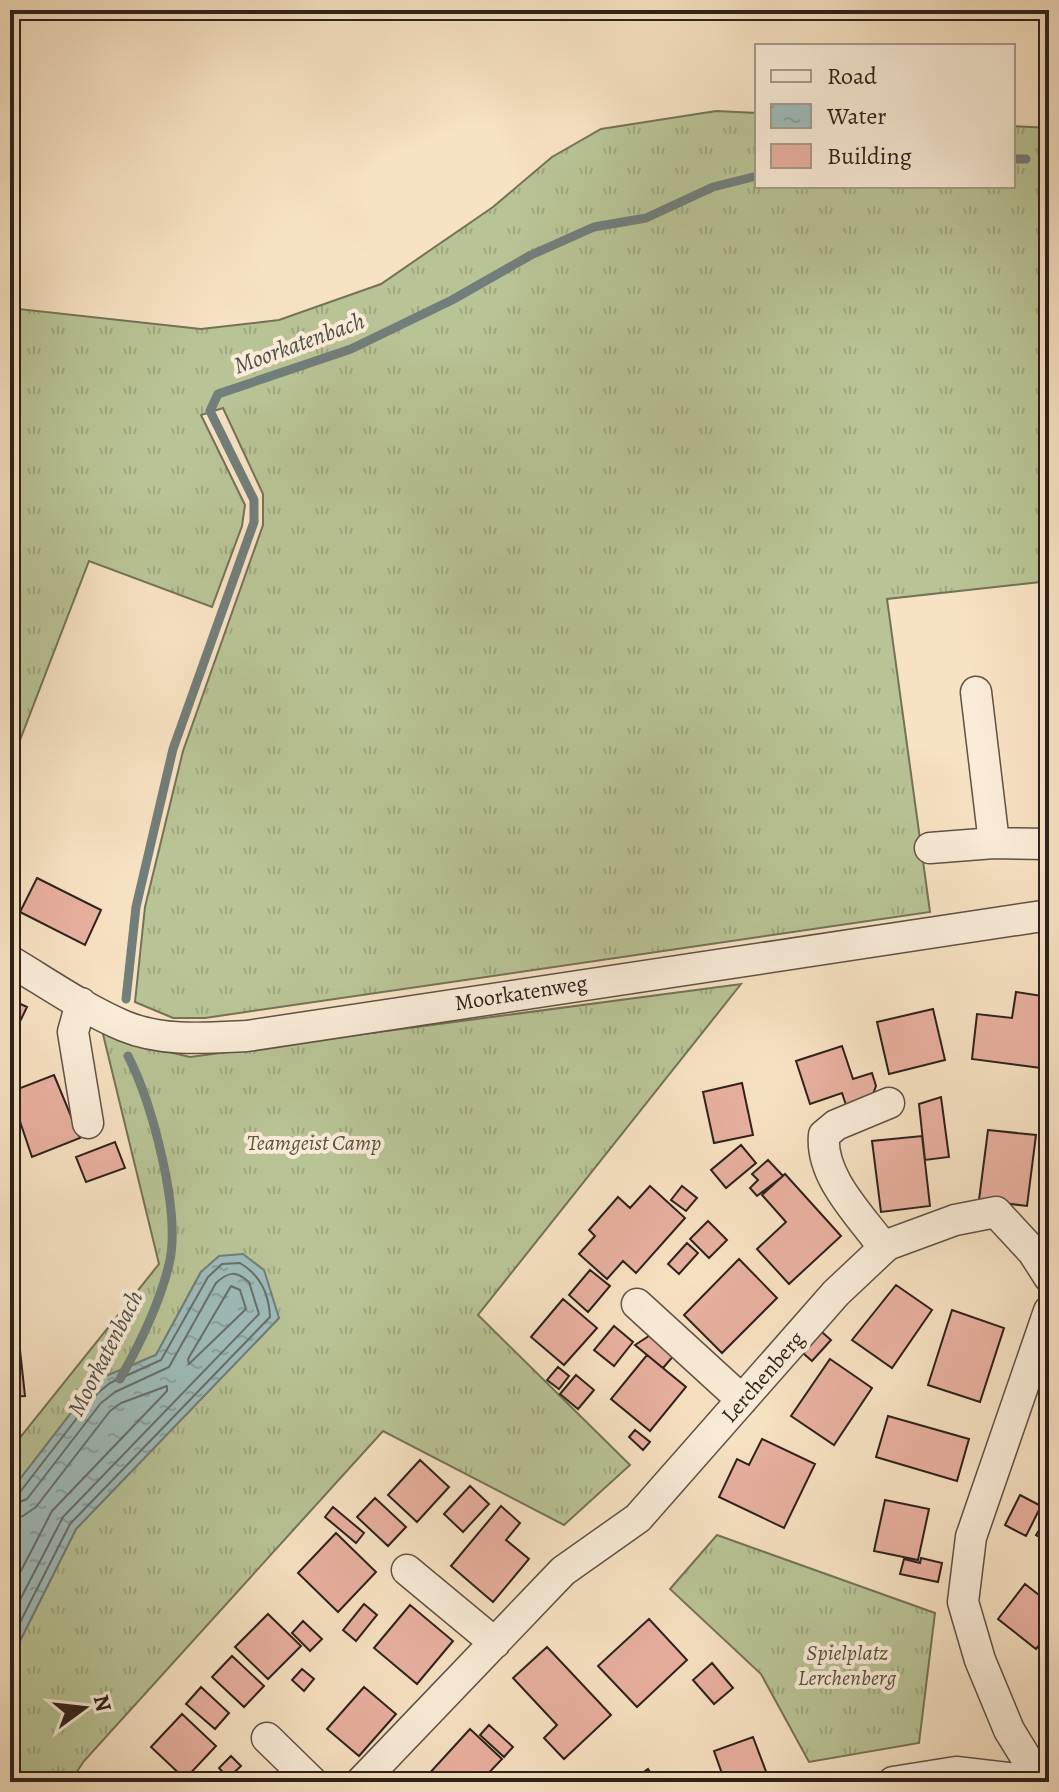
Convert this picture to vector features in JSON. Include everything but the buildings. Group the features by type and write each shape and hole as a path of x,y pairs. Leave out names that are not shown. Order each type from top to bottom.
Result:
{"street":[{"path":"976,692 994,843"},
{"path":"930,848 994,843 1049,844"},
{"name":"Moorkatenweg","path":"10,961 125,1027 163,1036 247,1036 1049,915"},
{"path":"81,1003 73,1032 88,1123"},
{"path":"884,1248 826,1165 823,1148 824,1135 836,1125 889,1103"},
{"name":"Lerchenberg","path":"361,1782 563,1571 638,1518 836,1293 884,1248 955,1220 996,1212 1033,1252 1049,1277"},
{"path":"637,1304 742,1400"},
{"path":"1049,1311 971,1537 963,1602 980,1660 1009,1730 1028,1761 1049,1780"},
{"path":"407,1570 495,1643"},
{"path":"267,1738 312,1782"},
{"path":"893,1782 956,1777 1043,1782"}],"green space":[{"path":"716,111 755,113 755,188 1015,188 1015,126 1049,128 1049,581 887,599 930,912 205,1018 173,1018 135,1002 145,907 183,751 263,525 263,494 223,408 201,415 245,505 242,526 212,607 89,561 10,766 10,308 201,329 279,320 381,284 493,207 552,157 601,129"},
{"name":"Teamgeist Camp","path":"741,984 478,1315 630,1465 564,1525 383,1431 84,1761 70,1782 10,1782 10,1651 16,1649 76,1529 279,1318 201,1272 156,1355 106,1376 88,1391 10,1492 10,1450 159,1264 102,1030 148,1047 190,1057"},
{"name":"Spielplatz Lerchenberg","path":"717,1535 935,1613 919,1743 809,1762 761,1674 670,1589"}],"water":[{"path":"243,1254 264,1270 279,1318 76,1529 16,1649 10,1651 10,1492 88,1391 106,1376 156,1355 201,1272 219,1256"}],"waterway":[{"name":"Moorkatenbach","path":"1015,159 1026,159"},
{"name":"Moorkatenbach","path":"126,999 136,907 173,749 254,522 254,500 210,411 218,394 351,349 452,300 531,255 594,227 646,218 713,187 755,176"},
{"name":"Moorkatenbach","path":"120,1379 156,1306 170,1260 172,1238 162,1156 146,1100 128,1056"}]}
